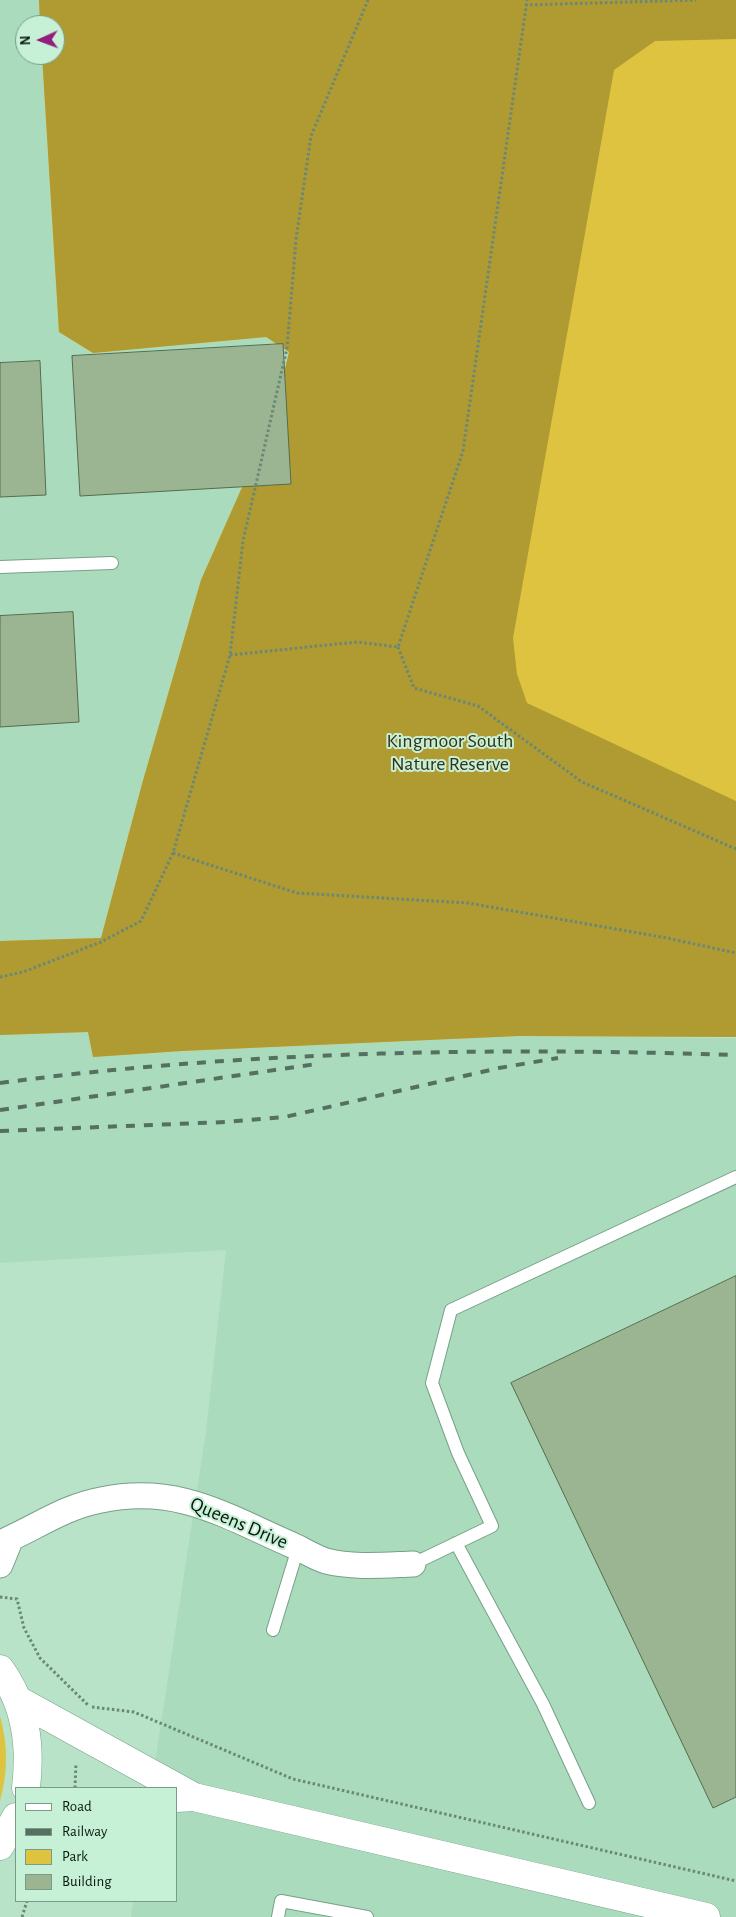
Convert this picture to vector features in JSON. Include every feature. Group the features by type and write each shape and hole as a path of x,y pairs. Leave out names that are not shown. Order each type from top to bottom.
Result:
{"highway":[{"path":"0,1669 18,1700 27,1730 29,1761 26,1787"},
{"path":"18,1700 166,1787"},
{"path":"185,1798 706,1917"},
{"path":"0,1846 15,1822"}],"street":[{"name":"Queens Drive","path":"0,1565 5,1540 47,1518 100,1500 160,1495 192,1502 221,1512 327,1561 373,1566 413,1564"}],"lane":[{"path":"0,568 112,563"},
{"path":"413,1564 492,1526 458,1453 432,1383 452,1310 736,1177"},
{"path":"456,1543 543,1704 589,1803"},
{"path":"273,1630 298,1548"},
{"path":"278,1917 281,1901 367,1917"}],"path":[{"path":"0,977 23,972 101,942 140,922 173,852 230,655 244,541 287,348 296,239 311,136 368,0"},
{"path":"527,0 463,451 398,647 414,688 478,706 582,782 736,849"},
{"path":"525,5 696,0"},
{"path":"230,655 357,642 398,647"},
{"path":"173,852 297,893 468,903 667,938 736,953"},
{"path":"0,1597 17,1599 24,1628 40,1658 90,1707 134,1712 293,1779 736,1881"},
{"path":"75,1787 76,1734 90,1707"},
{"path":"22,1917 28,1902"}],"shaded area":[{"path":"0,0 39,0 40,15 15,15 15,65 43,65 59,332 93,353 266,337 289,352 274,415 201,580 142,784 101,939 0,941"},
{"path":"88,1032 93,1057 182,1051 519,1036 736,1038 736,1917 131,1917 133,1902 178,1902 178,1787 151,1787 206,1432 226,1250 0,1263 0,1035"}],"green space":[{"name":"Kingmoor South Nature Reserve","path":"39,0 736,0 736,1037 519,1036 182,1051 93,1057 88,1032 0,1035 0,941 101,938 142,784 201,580 274,415 289,352 266,337 93,353 59,332 43,65 65,65 65,15 40,15"},
{"name":"Kingmoor South Nature Reserve","path":"39,0 736,0 736,39 655,41 614,70 513,638 517,674 527,703 736,801 736,1037 519,1036 182,1051 93,1057 88,1032 0,1035 0,941 101,938 142,784 201,580 274,415 289,352 266,337 93,353 59,332 43,65 65,65 65,15 40,15"},
{"path":"0,1716 6,1758 0,1801"}],"building":[{"path":"283,344 291,484 80,496 72,356"},
{"path":"40,361 46,495 0,497 0,363"},
{"path":"73,612 79,722 0,727 0,616"},
{"path":"736,1276 736,1797 713,1808 511,1383"}],"railway":[{"path":"0,1083 182,1064 367,1054 553,1052 736,1055"},
{"path":"0,1131 226,1122 285,1117 499,1068 558,1058"},
{"path":"0,1110 316,1064"}]}
